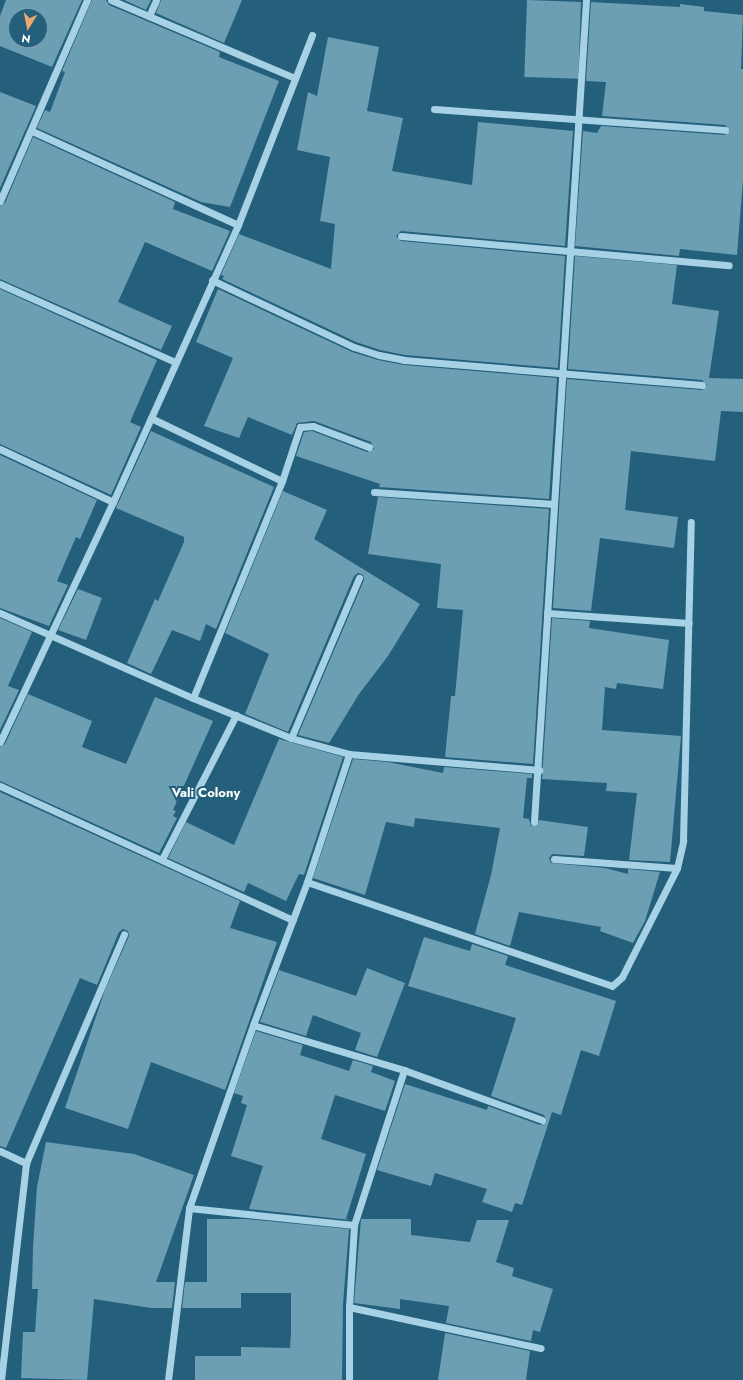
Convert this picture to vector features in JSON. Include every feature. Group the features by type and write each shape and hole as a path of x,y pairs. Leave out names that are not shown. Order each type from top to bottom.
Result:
{"street":[{"path":"0,201 87,0"},
{"path":"111,0 295,78"},
{"path":"149,16 156,0"},
{"path":"534,822 539,770 547,614 586,0"},
{"path":"0,742 113,502 238,225 312,34"},
{"path":"434,109 725,130"},
{"path":"32,130 238,225"},
{"path":"401,236 570,249 729,265"},
{"path":"212,280 354,347 379,355 404,360 702,385"},
{"path":"0,284 175,362"},
{"path":"151,418 282,481"},
{"path":"193,698 282,481 300,427 306,425 369,446"},
{"path":"0,449 113,502"},
{"path":"374,492 554,504"},
{"path":"307,882 612,986 622,978 677,868 684,841 691,522"},
{"path":"291,738 359,578"},
{"path":"0,613 51,634 193,698 291,738 349,754 539,770"},
{"path":"547,614 689,623"},
{"path":"162,859 236,715"},
{"path":"168,1380 189,1208 252,1025 307,882 349,754"},
{"path":"0,786 293,920"},
{"path":"554,859 677,868"},
{"path":"1,1380 26,1163 124,934"},
{"path":"252,1025 404,1070 542,1120"},
{"path":"349,1380 349,1307 354,1225 404,1070"},
{"path":"0,1151 26,1163"},
{"path":"189,1208 354,1225"},
{"path":"349,1307 541,1348"}],"building":[{"path":"6,0 82,0 52,67 0,46 0,16"},
{"path":"92,0 106,0 109,5 220,52 219,57 279,81 230,207 201,202 37,128 45,110 50,112 65,72 62,71"},
{"path":"124,0 151,0 146,10"},
{"path":"161,0 242,0 224,43 156,13"},
{"path":"527,0 581,2 578,79 524,77"},
{"path":"591,2 680,7 680,4 704,7 704,11 743,15 741,69 743,69 743,180 737,255 680,249 679,256 575,246 583,131 597,133 601,126 725,135 730,130 725,125 602,116 606,82 586,81"},
{"path":"328,37 379,47 367,111 403,118 392,171 472,185 478,122 573,131 565,246 401,231 396,236 401,241 565,256 558,368 405,355 380,350 356,342 222,279 224,276 221,275 239,234 331,269 335,224 320,221 330,157 297,150 308,92 317,96"},
{"path":"0,92 36,106 0,188"},
{"path":"33,137 175,202 173,209 230,231 212,271 145,242 118,302 172,326 161,350 0,279 0,206 5,203"},
{"path":"575,256 677,265 672,304 719,311 709,378 743,379 743,412 721,411 715,461 631,451 625,510 678,517 674,548 600,538 591,611 553,608 567,379 702,390 707,385 702,380 568,369"},
{"path":"0,289 157,360 130,422 141,427 111,495 0,444"},
{"path":"218,289 352,352 378,360 404,365 557,378 549,499 379,487 380,484 296,456 304,432 312,431 367,452 374,449 371,442 314,421 297,423 292,435 248,417 239,438 204,426 233,358 196,342"},
{"path":"151,431 274,487 216,629 206,624 200,641 172,630 151,674 127,663 155,599 158,601 184,542 184,537 116,508"},
{"path":"0,455 97,500 80,539 76,537 57,581 68,585 49,626 0,608"},
{"path":"283,491 327,510 314,539 420,604 388,656 359,694 329,743 298,735 364,580 363,575 358,573 354,576 288,732 245,714 269,654 225,633"},
{"path":"378,497 549,509 533,764 445,757 451,696 455,696 463,610 437,608 441,564 368,554"},
{"path":"78,589 102,598 86,640 58,630"},
{"path":"0,618 32,632 8,686 19,690 0,730"},
{"path":"552,618 590,621 589,628 669,640 663,689 617,683 616,689 605,687 602,730 681,736 670,862 629,860 637,793 606,791 607,783 542,779"},
{"path":"28,694 92,721 82,747 126,764 155,697 213,721 173,810 176,811 173,816 177,818 159,853 0,781 0,747 5,744"},
{"path":"279,739 343,757 304,875 299,874 286,901 248,883 244,892 168,858 186,822 234,845"},
{"path":"353,759 388,762 443,773 444,767 532,774 532,778 527,778 523,818 529,819 531,826 537,826 539,820 588,827 584,856 552,854 549,858 551,863 605,868 628,874 628,869 660,872 645,921 633,943 600,931 601,927 519,912 510,946 475,934 491,875 500,828 415,818 414,827 386,822 365,895 313,878"},
{"path":"0,792 240,901 230,928 277,942 225,1090 151,1062 128,1129 65,1108 105,990 129,936 128,931 123,929 119,932 97,985 80,978 6,1148 0,1146"},
{"path":"424,937 470,951 472,944 508,956 505,965 616,1001 599,1056 581,1050 561,1115 552,1112 522,1205 515,1203 512,1212 482,1202 487,1189 435,1173 431,1186 377,1170 405,1084 487,1110 488,1106 540,1125 547,1121 544,1115 491,1096 516,1018 408,986"},
{"path":"367,968 405,983 377,1057 355,1050 361,1033 313,1015 306,1036 260,1022 279,970 356,996"},
{"path":"256,1031 303,1045 300,1055 349,1071 353,1060 373,1066 371,1072 395,1081 385,1111 335,1095 321,1139 366,1154 346,1219 350,1220 249,1209 263,1166 231,1156 247,1105 241,1103 243,1096 234,1093"},
{"path":"46,1142 134,1154 194,1175 156,1282 175,1282 172,1308 151,1308 94,1299 87,1380 21,1378 23,1332 35,1332 38,1289 32,1289 33,1248 37,1187"},
{"path":"207,1219 245,1219 349,1229 343,1304 342,1380 195,1380 195,1356 241,1356 241,1347 290,1348 291,1293 241,1293 241,1308 182,1308 185,1282 207,1282"},
{"path":"361,1219 411,1219 411,1235 470,1242 477,1220 509,1220 496,1262 514,1268 512,1276 553,1289 540,1332 533,1330 531,1341 446,1323 449,1306 400,1299 400,1309 354,1303"},
{"path":"445,1333 530,1351 526,1380 438,1380"}],"district":[{"name":"Vali Colony","path":"206,793"}]}
